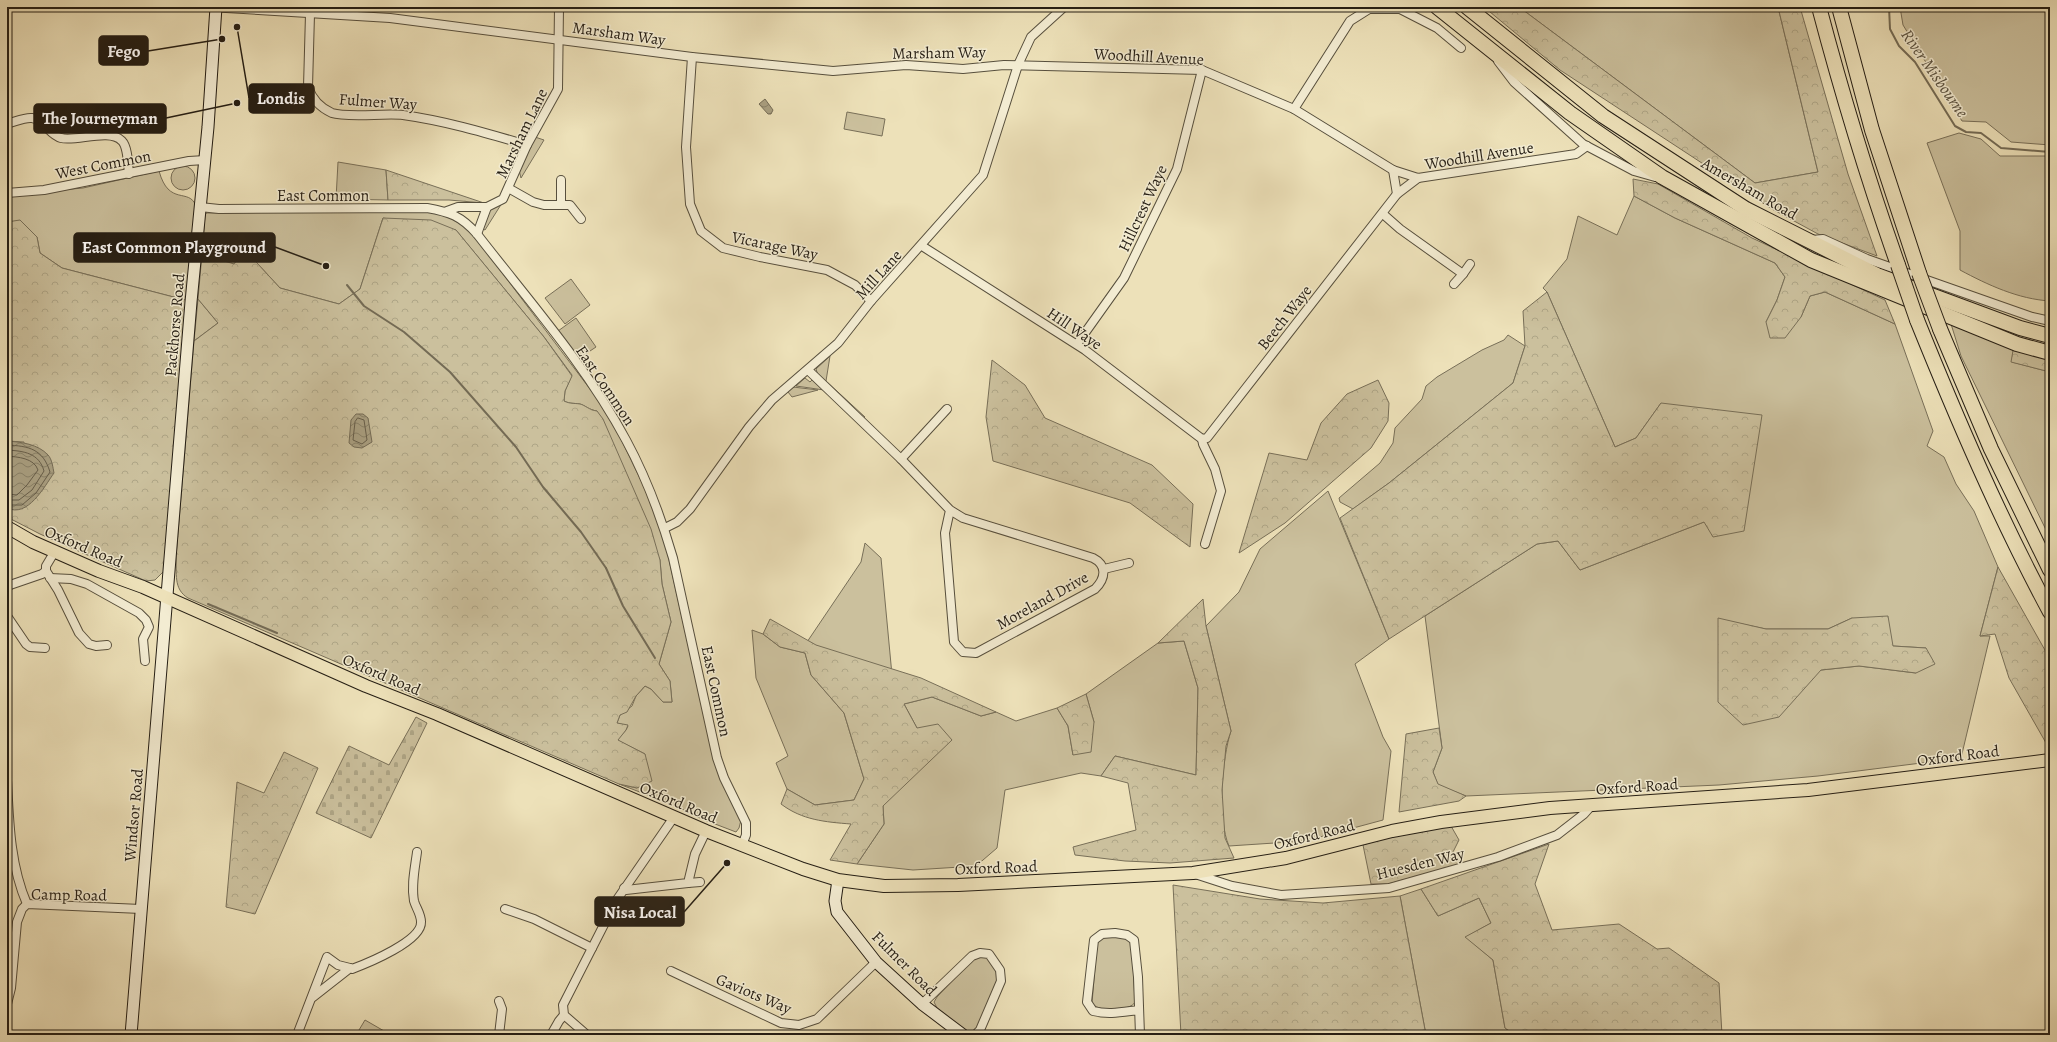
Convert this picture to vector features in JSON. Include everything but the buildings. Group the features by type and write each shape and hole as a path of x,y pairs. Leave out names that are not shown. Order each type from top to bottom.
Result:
{"highway":[{"path":"1437,7 1570,113 1662,177 1811,260 2017,344 2050,353"},
{"name":"Amersham Road","path":"1467,7 1603,116 1746,209 1877,275 2020,328 2050,336"},
{"path":"1819,7 1840,87 1866,172 1917,320 1995,503 2050,612"},
{"path":"1839,7 1870,123 1919,273 1940,329 1991,449 2050,570"}],"main road":[{"name":"Packhorse Road","path":"168,598 205,160 213,7"},
{"name":"Oxford Road","path":"7,527 55,551 168,598 366,686 437,714 706,831 803,869 838,880 884,886 958,885 1193,873 1286,858 1392,831 1441,822 1550,808 1808,790 2050,760"},
{"name":"Windsor Road","path":"131,1035 168,598"},
{"name":"Fulmer Road","path":"838,880 834,901 837,912 876,962 922,1004 963,1035"}],"street":[{"name":"Marsham Way","path":"213,7 390,18 692,57 833,71 906,65 963,69 1018,65"},
{"name":"Marsham Lane","path":"487,207 503,199 510,189 527,145 558,89 559,7"},
{"name":"Mill Lane","path":"665,528 677,522 690,509 749,427 772,400 838,343 871,301 922,246 983,175 1018,65 1031,37 1064,7"},
{"path":"1294,109 1350,21 1369,9 1400,9 1437,28 1462,48"},
{"name":"Fulmer Way","path":"310,14 308,87 311,95 323,108 334,113 400,115 440,120 527,145"},
{"path":"1487,46 1514,82 1587,146 1634,170 1662,177"},
{"name":"Vicarage Way","path":"692,57 686,147 690,204 700,231 723,248 760,258 827,270 855,284 871,301"},
{"name":"Woodhill Avenue","path":"1018,65 1202,70 1294,109 1393,170 1418,178 1576,154 1587,146"},
{"name":"Hillcrest Waye","path":"1077,344 1124,278 1177,169 1202,70"},
{"path":"7,124 28,118 40,120 51,132 61,138 114,136 122,141 124,146 129,174"},
{"name":"West Common","path":"7,193 44,190 189,161 205,160"},
{"path":"1393,170 1397,194"},
{"name":"Beech Waye","path":"1204,438 1383,214 1397,194 1418,178"},
{"path":"561,180 561,204"},
{"path":"510,189 533,202 544,205 570,205 581,219"},
{"name":"East Common","path":"200,207 219,209 427,208 447,211 462,219 477,234 551,329 612,415 640,467 665,528 718,758 724,778 746,823 746,835 742,845"},
{"path":"447,211 458,207 487,207 477,234"},
{"path":"1383,214 1400,229 1463,274"},
{"path":"1807,240 1823,239 1867,259 2032,317 2050,321"},
{"name":"Hill Waye","path":"922,246 1077,344 1204,438"},
{"path":"1454,284 1470,264"},
{"name":"Moreland Drive","path":"808,370 901,459 950,510 963,518 1100,561 1104,569 1101,583 1096,589 976,652 963,652 954,642 945,533 950,510"},
{"path":"901,459 947,409"},
{"path":"1204,438 1202,444 1215,470 1221,490 1205,544"},
{"path":"55,551 46,566 48,574 84,640 89,644 96,646 107,645"},
{"path":"1104,569 1129,563"},
{"path":"7,588 10,585 42,574 71,579 87,584 138,613 146,620 149,626 143,639 146,661"},
{"path":"7,616 26,644 30,647 45,648"},
{"path":"7,780 10,832 22,892 27,904"},
{"name":"Huesden Way","path":"1193,873 1232,886 1281,895 1389,888 1498,858 1557,835 1584,814 1592,805"},
{"path":"586,1035 564,1015 563,1005 624,888 674,817"},
{"path":"688,883 695,854 706,831"},
{"path":"297,1035 313,997 316,982 327,957 338,965 352,969 369,962 407,941 418,931 421,923 414,902 412,885 417,852"},
{"path":"624,888 626,890 700,882"},
{"name":"Camp Road","path":"7,1004 11,988 17,922 22,909 27,904 141,909"},
{"path":"505,910 534,919 592,948"},
{"path":"1139,1010 1114,1014 1102,1014 1093,1012 1087,1002 1094,940 1102,934 1126,934 1134,940 1139,1010 1140,1035"},
{"path":"922,1004 972,956 980,953 989,954 1000,970 1001,981 980,1030 976,1035"},
{"name":"Gaviots Way","path":"672,971 781,1023 799,1025 817,1019 876,962"},
{"path":"313,997 350,968"},
{"path":"499,1001 502,1009 499,1035"},
{"path":"551,1035 564,1015"}],"green space":[{"path":"1484,7 1519,7 1755,183 1818,172 1778,7 1800,7 1848,174 1877,256 1818,234 1772,209 1560,70"},
{"path":"1519,7 1778,7 1818,172 1755,183"},
{"path":"1900,7 2050,7 2050,145 2011,142 1986,122 1962,121 1903,25"},
{"path":"847,112 885,119 882,136 844,129"},
{"path":"1959,133 1981,139 2000,156 2050,156 2050,301 2038,300 2015,294 1981,281 1960,270 1960,231 1927,143"},
{"path":"535,137 544,140 521,178 519,170"},
{"path":"338,162 386,170 388,200 336,199"},
{"path":"178,166 188,166 195,173 195,183 188,190 178,190 171,183 171,173"},
{"path":"386,170 484,203 449,200 388,200"},
{"path":"159,171 163,182 168,189 173,193 189,198 196,206 189,301 62,268 40,253 37,237 20,221 7,222 7,195 83,188"},
{"path":"1633,179 1658,184 1752,238 1885,300 1895,324 1825,292 1810,296 1801,317 1785,338 1770,338 1766,322 1777,300 1785,277 1775,263 1675,218 1634,196"},
{"path":"1634,196 1675,218 1775,263 1785,277 1777,300 1766,322 1801,317 1810,296 1825,292 1895,324 1933,431 1927,446 1944,457 1956,484 1974,511 1998,567 1980,636 1990,636 1961,758 1818,776 1719,785 1466,796 1438,785 1433,772 1442,748 1425,616 1537,544 1558,541 1580,570 1704,522 1661,403 1636,438 1615,447 1547,292 1543,288 1567,259 1578,216 1617,235","holes":["1852,618 1893,646 1926,648 1916,673 1859,666 1821,670 1718,619 1766,629 1828,629"]},
{"path":"502,203 485,230 481,228 491,208"},
{"path":"428,211 452,219 472,233 596,397 617,431 652,503 667,551 704,715 741,820 739,828 736,832 702,819 676,806 619,784 637,788 645,754 617,740 628,726 617,723 620,715 632,706 636,696 645,686 651,689 663,702 672,702 670,681 659,664 671,622 662,584 660,560 597,411 580,404 564,401 565,391 572,375 544,337 456,230 383,218 360,289 339,304 280,288 245,250 234,264 202,254 205,214 207,213"},
{"path":"383,218 431,220 456,230 544,337 572,376 565,391 564,401 582,405 597,411 603,419 651,529 660,560 662,584 671,622 659,664 670,681 672,702 663,702 651,689 645,686 636,696 627,712 620,715 617,723 628,725 618,740 645,754 652,781 637,788 619,784 188,598 180,590 177,580 176,557 194,341 218,323 198,299 202,254 234,264 245,250 280,288 339,304 360,289"},
{"path":"20,220 37,237 40,253 62,268 189,301 165,572 163,572 155,580 146,581 40,534 7,517 7,508 12,510 24,442 7,441 7,222"},
{"path":"571,279 590,305 565,324 545,298"},
{"path":"1547,292 1615,447 1636,438 1661,403 1762,415 1744,531 1713,537 1704,522 1580,570 1558,541 1537,544 1389,639 1340,518 1389,483 1513,383 1525,346 1523,311"},
{"path":"198,299 218,323 194,341"},
{"path":"576,318 596,347 578,359 558,331"},
{"path":"1951,324 2014,345 2012,362 2050,372 2050,538 1961,356"},
{"path":"1508,335 1525,346 1513,383 1389,483 1353,509 1340,502 1339,498 1380,463 1393,443 1395,428 1422,399 1426,386 1437,377 1482,350 1504,340"},
{"path":"2014,345 2050,356 2050,372 2011,362"},
{"path":"830,356 826,381 865,417 863,418 818,375 816,369"},
{"path":"992,360 1025,385 1045,418 1152,465 1193,504 1190,547 1130,503 993,461 986,417"},
{"path":"805,378 810,382 812,380 824,390 796,386"},
{"path":"1378,380 1389,403 1388,421 1371,448 1285,523 1239,553 1269,453 1307,460 1321,423 1347,394"},
{"path":"793,387 818,390 792,397 788,392"},
{"path":"1328,491 1389,639 1355,664 1383,737 1391,751 1383,820 1305,841 1229,846 1223,820 1222,788 1225,757 1231,731 1206,626 1239,592 1260,549"},
{"path":"865,543 881,558 892,675 888,675 807,642 861,562"},
{"path":"1998,567 2050,659 2050,743 2046,743 2009,678 1995,634 1980,636"},
{"path":"1203,599 1206,626 1231,731 1226,746 1222,790 1225,838 1234,858 1170,863 1125,861 1075,855 1073,847 1136,830 1128,783 1101,776 1115,756 1196,775 1198,688 1184,641 1158,643"},
{"path":"1888,616 1893,646 1926,648 1935,664 1916,673 1859,666 1821,670 1779,717 1743,725 1718,702 1718,618 1766,629 1828,629 1852,618"},
{"path":"770,619 816,645 921,678 996,712 981,716 932,697 904,704 917,728 938,724 952,740 883,806 884,824 857,864 830,860 851,824 823,821 806,817 797,814 781,804 787,789 815,805 854,800 864,779 844,713 811,675 805,653 780,647 763,634"},
{"path":"752,630 763,634 780,647 805,653 811,675 844,713 864,779 854,800 815,805 787,789 776,763 788,756 756,678"},
{"path":"1184,641 1198,688 1196,775 1115,756 1101,776 1081,773 1005,790 997,848 976,866 913,870 857,864 884,824 883,806 900,788 917,728 904,704 932,697 981,716 996,712 1016,721 1057,708 1068,726 1073,755 1094,722 1086,694 1158,643"},
{"path":"1086,694 1094,722 1091,752 1073,755 1068,726 1057,708"},
{"path":"416,717 427,723 371,838 316,813 349,746 389,765"},
{"path":"1439,728 1442,748 1433,772 1438,784 1466,796 1459,801 1399,812 1406,734"},
{"path":"284,752 318,768 255,914 226,907 237,782 264,793"},
{"path":"1451,826 1459,840 1450,858 1465,863 1388,884 1371,884 1363,845 1400,833"},
{"path":"1549,844 1535,884 1552,930 1619,924 1657,949 1669,948 1719,983 1722,1035 1515,1035 1505,1028 1493,960 1465,937 1491,923 1479,898 1438,916 1421,889"},
{"path":"1173,885 1260,899 1323,903 1400,896 1426,1035 1181,1035"},
{"path":"1421,889 1438,916 1479,898 1491,923 1466,937 1493,960 1505,1028 1515,1035 1426,1035 1400,896"},
{"path":"1103,936 1126,936 1132,942 1135,1002 1132,1005 1121,1009 1114,1010 1101,1008 1092,1003 1097,943"},
{"path":"983,956 992,962 996,970 997,979 990,1001 975,1031 966,1031 937,1008 934,1002 975,957"},
{"path":"365,1020 391,1035 356,1035"}],"water":[{"path":"765,99 773,110 771,114 768,114 759,104"},
{"path":"356,414 363,414 368,418 372,442 362,448 354,447 349,443 351,420"},
{"path":"7,441 29,444 44,451 50,459 54,473 35,500 22,509 15,510 7,508"}],"waterway":[{"name":"River Misbourne","path":"1889,7 1890,29 1899,46 1915,62 1955,126 1966,132 1981,133 2001,148 2050,152"},
{"path":"347,285 364,306 404,332 450,372 516,447 543,487 581,532 606,568"},
{"path":"606,568 623,606 655,658"},
{"path":"208,604 277,633"}],"place":[{"name":"Londis","path":"237,27"},
{"name":"Fego","path":"222,39"},
{"name":"The Journeyman","path":"237,103"},
{"name":"East Common Playground","path":"326,266"},
{"name":"Nisa Local","path":"727,863"}]}
